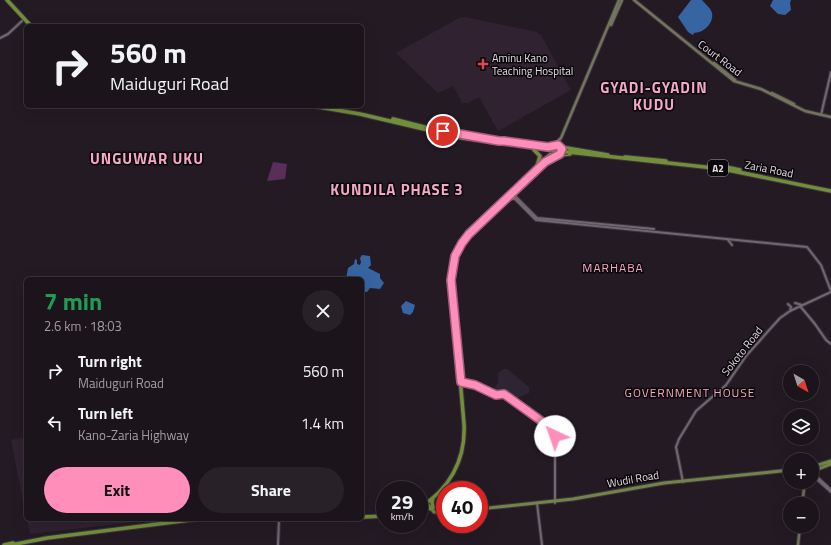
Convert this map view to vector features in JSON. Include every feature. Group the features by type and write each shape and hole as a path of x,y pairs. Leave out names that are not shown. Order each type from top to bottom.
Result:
{"highway":[{"path":"5,0 26,24"},
{"path":"5,0 29,24"},
{"name":"A2","path":"325,108 360,114 462,138 500,142 534,150 552,152"},
{"name":"A2","path":"341,108 458,135 606,156"},
{"name":"A2","path":"500,142 504,141 548,147 554,145"},
{"path":"428,501 446,482 454,469 459,457 463,432 451,285 453,262 458,250 467,236 552,152 554,145"},
{"name":"Zaria Road","path":"554,145 606,156 732,168 831,190"},
{"path":"428,501 434,498 449,481 456,469 461,455 465,430 449,281 451,261 455,250 465,236 545,162 558,155 561,152 561,147"},
{"path":"534,150 540,156 537,166"},
{"path":"552,152 558,155"},
{"name":"Zaria Road","path":"558,155 565,154 603,158 606,156"},
{"path":"428,507 432,509 432,502 434,498"},
{"path":"364,518 376,517"},
{"path":"11,545 42,539 171,521"},
{"path":"4,545 47,536 181,521"}],"main road":[{"path":"561,147 562,138 621,0"},
{"name":"Court Road","path":"635,0 736,80 764,89 805,109 831,116"},
{"path":"554,145 562,138"},
{"path":"819,468 831,463"},
{"name":"Wudil Road","path":"488,509 555,502 683,482 783,472"},
{"path":"428,503 436,512"},
{"path":"799,545 800,533"}],"street":[{"path":"0,38 8,34 22,21"},
{"path":"821,114 831,72"},
{"path":"511,194 536,220 807,247 821,265 831,291"},
{"path":"511,194 537,218 654,229"},
{"path":"726,239 733,244 740,240"},
{"path":"826,293 830,288"},
{"name":"Sokoto Road","path":"683,482 676,449 677,443 696,411 726,385 756,344 780,318 790,311 831,291"},
{"path":"795,303 800,306 826,340 831,344"},
{"path":"788,304 791,307 790,311"},
{"path":"460,382 475,385 496,395 504,394 552,429 555,436 555,502"},
{"path":"819,478 831,491"},
{"path":"537,504 542,545"},
{"path":"278,545 279,521"}],"shaded area":[{"name":"Aminu Kano Teaching Hospital","path":"465,17 537,32 541,35 571,90 498,131 479,97 468,103 462,103 453,86 438,93 396,53 459,18"},
{"path":"273,162 287,164 285,179 267,181"},
{"path":"503,369 507,369 529,387 529,393 515,399 503,391 496,394 492,391 498,383 498,373"},
{"path":"24,437 24,506 11,440"},
{"path":"27,521 143,521 30,534"}],"water":[{"path":"691,0 702,0 712,13 708,27 698,33 694,33 693,35 688,32 678,17"},
{"path":"773,0 791,0 791,10 785,15 778,14 770,6"},
{"path":"362,255 370,256 371,265 368,268 380,274 380,278 384,283 380,289 370,288 367,292 364,292 364,277 346,277 348,268 354,264 355,259 357,260 357,264 360,265 360,258"},
{"path":"406,301 415,305 413,312 410,315 403,313 401,306"}],"place":[{"name":"Aminu Kano Teaching Hospital","path":"483,64"}],"district":[{"name":"GYADI-GYADIN KUDU","path":"654,96"},
{"name":"UNGUWAR UKU","path":"147,158"},
{"name":"KUNDILA PHASE 3","path":"397,189"},
{"name":"MARHABA","path":"613,267"},
{"name":"GOVERNMENT HOUSE","path":"690,392"}],"route":[{"path":"443,131 479,139 548,147 558,145 562,149 559,155 549,158 467,236 455,256 451,271 451,285 461,382 475,385 496,395 503,393 551,428 555,436"}]}
